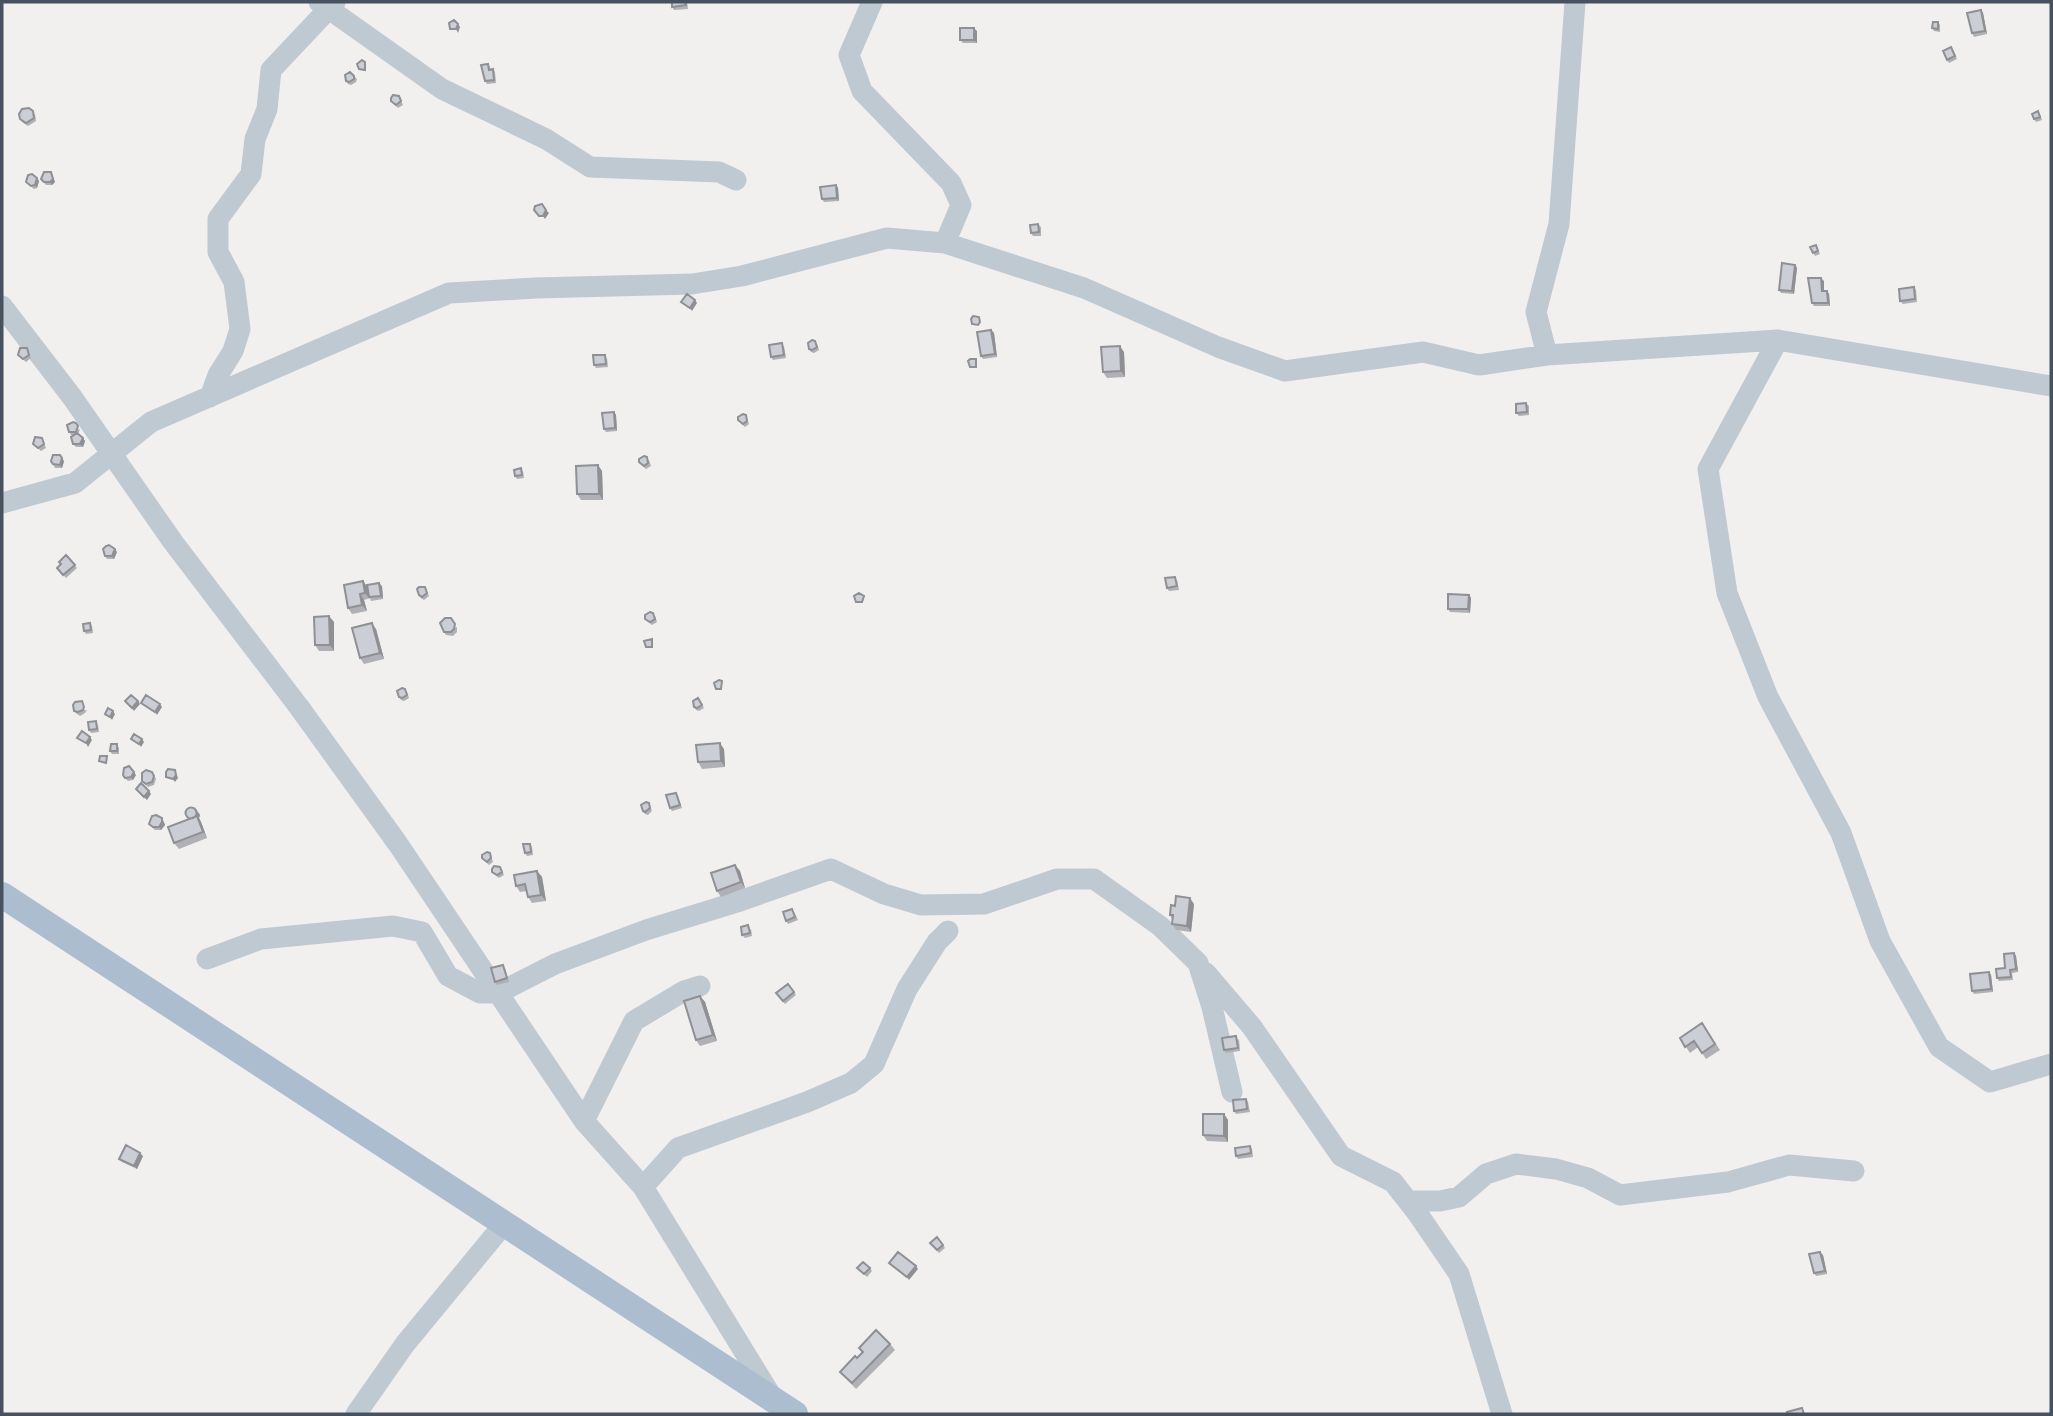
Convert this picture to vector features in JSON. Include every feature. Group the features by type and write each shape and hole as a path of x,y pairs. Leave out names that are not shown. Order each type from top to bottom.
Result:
{"main road":[{"path":"2,895 785,1408"}],"street":[{"path":"872,2 849,55 862,91 951,183 961,205 945,243"},
{"path":"1547,355 1536,312 1559,224 1575,2"},
{"path":"210,397 218,375 233,351 240,329 234,282 218,252 218,219 251,174 255,139 267,109 271,70 327,4 442,89 546,139 590,167 719,172 736,180"},
{"path":"2,503 75,483 151,422 449,293 692,284 742,276 887,237 945,243 1084,288 1218,347 1285,370 1423,352 1479,365 1547,355 1778,340 2051,386"},
{"path":"2,306 112,452 173,542 299,707 398,844 584,1121 643,1187 785,1408"},
{"path":"1778,340 1708,469 1727,593 1768,697 1841,833 1880,941 1939,1047 1990,1082 2051,1063"},
{"path":"207,959 261,939 393,926 422,932 448,976 481,993 498,993 568,959 646,930 831,869 884,894 921,905 984,904 1057,879 1094,879 1160,926 1198,963 1252,1027 1341,1156 1393,1182 1408,1201 1459,1274 1502,1414"},
{"path":"643,1187 678,1148 807,1102 851,1083 874,1064 906,989 937,942 948,931"},
{"path":"1198,963 1212,1007 1232,1092"},
{"path":"584,1121 634,1021 684,991 700,986"},
{"path":"1408,1201 1440,1201 1459,1197 1486,1174 1516,1164 1556,1169 1588,1178 1620,1195 1728,1182 1789,1166 1854,1171"},
{"path":"356,1414 405,1344 504,1224"}],"building":[{"path":"672,2 685,2 686,5 672,7"},
{"path":"1981,10 1985,31 1972,33 1967,13"},
{"path":"454,20 458,24 456,29 450,29 449,23"},
{"path":"1933,22 1938,22 1938,29 1932,28"},
{"path":"960,28 974,28 974,40 960,40"},
{"path":"1951,47 1955,56 1947,60 1943,51"},
{"path":"362,60 365,62 365,70 359,69 357,64"},
{"path":"488,64 489,70 493,69 494,80 485,81 481,65"},
{"path":"350,72 354,79 349,82 346,81 345,75"},
{"path":"393,95 399,96 401,101 396,105 391,101"},
{"path":"29,108 33,111 34,118 26,123 20,119 19,114 22,109"},
{"path":"2038,111 2040,117 2034,119 2032,114"},
{"path":"44,172 51,172 53,179 50,182 41,179"},
{"path":"32,174 37,178 35,185 31,186 26,182 28,175"},
{"path":"836,185 837,198 822,199 820,187"},
{"path":"542,204 546,210 543,216 539,216 534,210 535,206"},
{"path":"1038,224 1039,232 1031,233 1030,225"},
{"path":"1816,245 1818,251 1813,253 1810,247"},
{"path":"1782,263 1795,265 1792,291 1779,290"},
{"path":"1808,278 1821,278 1822,291 1827,291 1828,303 1812,303"},
{"path":"1914,287 1915,299 1900,301 1899,289"},
{"path":"687,294 695,300 690,308 681,302"},
{"path":"973,316 979,317 978,325 972,324"},
{"path":"991,330 995,354 981,356 977,332"},
{"path":"812,340 817,347 812,350 809,349 808,343"},
{"path":"782,343 784,355 771,357 769,345"},
{"path":"1120,346 1121,371 1103,372 1101,347"},
{"path":"20,348 27,348 29,355 23,359 18,355"},
{"path":"593,355 605,355 606,364 594,365"},
{"path":"970,359 976,359 976,367 970,367"},
{"path":"1526,403 1527,412 1516,413 1516,404"},
{"path":"614,412 615,428 604,429 602,413"},
{"path":"746,415 747,421 743,424 738,417"},
{"path":"73,422 78,426 76,432 69,432 67,425"},
{"path":"77,433 83,438 80,444 73,444 71,437"},
{"path":"35,437 42,438 44,444 38,448 33,444"},
{"path":"53,455 60,455 60,465 53,464"},
{"path":"647,457 648,463 644,466 639,459"},
{"path":"598,465 599,494 577,494 576,466"},
{"path":"521,468 522,475 515,476 514,470"},
{"path":"109,545 115,549 112,556 105,556 103,549"},
{"path":"66,555 75,565 63,575 57,568"},
{"path":"1175,577 1177,586 1167,588 1165,578"},
{"path":"363,581 365,593 360,594 362,605 348,608 344,585"},
{"path":"379,583 381,596 369,597 367,585"},
{"path":"425,587 427,593 422,597 417,589"},
{"path":"859,593 864,596 862,602 856,602 854,596"},
{"path":"1448,594 1469,595 1468,609 1448,609"},
{"path":"650,612 655,619 650,622 645,619 645,615"},
{"path":"329,616 330,645 315,645 314,617"},
{"path":"445,618 451,618 455,624 451,632 444,632 440,623"},
{"path":"90,623 91,630 84,631 83,624"},
{"path":"372,623 380,653 360,658 352,628"},
{"path":"652,639 652,647 646,647 644,641"},
{"path":"722,681 721,689 716,689 714,683"},
{"path":"402,688 407,695 402,698 397,691"},
{"path":"131,695 138,701 132,708 125,701"},
{"path":"146,695 160,704 155,712 141,703"},
{"path":"698,698 702,705 697,708 694,707 693,701"},
{"path":"82,701 83,710 74,711 75,702"},
{"path":"108,708 113,711 110,717 105,714"},
{"path":"96,721 97,729 89,730 88,722"},
{"path":"82,731 90,737 86,743 77,738"},
{"path":"134,734 142,739 139,744 131,739"},
{"path":"720,743 721,761 698,762 696,745"},
{"path":"111,744 117,744 117,751 110,751"},
{"path":"100,756 107,756 106,763 99,761"},
{"path":"129,766 134,772 131,777 125,778 124,768"},
{"path":"168,769 175,770 173,779 166,777"},
{"path":"146,770 154,776 152,782 146,784 142,781 142,773"},
{"path":"141,783 149,791 144,797 136,789"},
{"path":"676,793 680,805 670,808 666,795"},
{"path":"646,802 650,808 645,812 641,805"},
{"path":"191,807 197,813 191,819 185,813"},
{"path":"152,816 162,818 162,822 159,827 153,827 149,824"},
{"path":"197,816 203,832 174,843 168,827"},
{"path":"523,844 530,844 531,852 525,853"},
{"path":"487,852 491,858 487,862 482,855"},
{"path":"735,865 741,882 717,891 711,873"},
{"path":"494,866 500,867 502,872 497,875 492,872"},
{"path":"537,871 541,895 528,897 525,884 516,886 514,875"},
{"path":"1176,896 1190,898 1187,926 1172,924 1171,905 1175,906"},
{"path":"792,909 795,917 786,921 783,912"},
{"path":"748,925 750,933 742,935 741,927"},
{"path":"2014,953 2016,969 2010,970 2011,977 1997,978 1996,969 2005,968 2004,954"},
{"path":"503,965 507,978 495,982 491,968"},
{"path":"1989,972 1991,989 1972,991 1970,974"},
{"path":"788,984 794,992 783,1001 776,993"},
{"path":"700,996 713,1035 696,1040 684,1001"},
{"path":"1702,1023 1715,1044 1702,1053 1694,1041 1685,1047 1680,1038"},
{"path":"1236,1036 1238,1048 1224,1050 1222,1038"},
{"path":"1246,1099 1247,1109 1234,1111 1233,1100"},
{"path":"1203,1114 1224,1114 1224,1136 1203,1135"},
{"path":"126,1145 140,1153 134,1166 119,1159"},
{"path":"1250,1146 1251,1153 1236,1156 1235,1148"},
{"path":"937,1237 943,1245 937,1250 930,1243"},
{"path":"898,1252 916,1266 907,1277 889,1263"},
{"path":"1820,1252 1825,1271 1814,1273 1809,1254"},
{"path":"863,1262 870,1268 864,1274 857,1268"},
{"path":"876,1330 890,1344 852,1383 840,1372 855,1356 857,1358 863,1352 859,1348"},
{"path":"1802,1408 1804,1414 1787,1412"}]}
